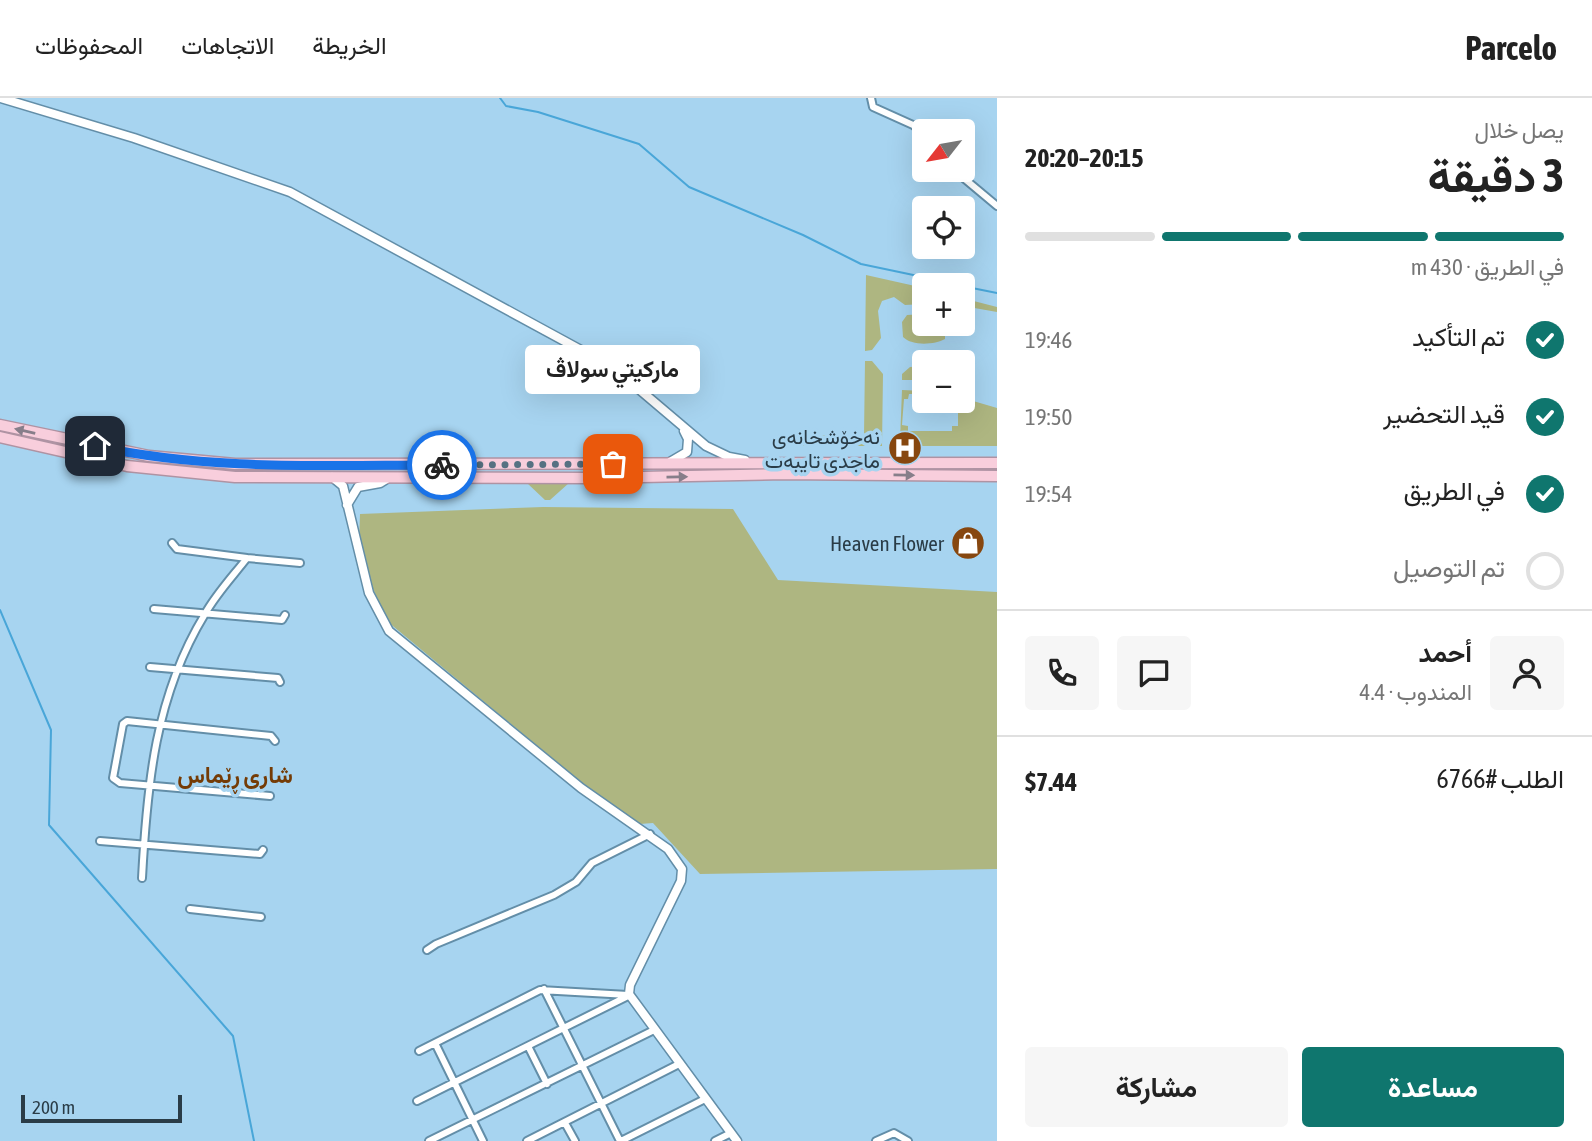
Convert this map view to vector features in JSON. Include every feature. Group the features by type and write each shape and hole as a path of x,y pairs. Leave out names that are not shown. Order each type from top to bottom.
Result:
{"highway":[{"path":"0,425 138,454 209,463 997,463"},
{"path":"0,437 127,466 235,477 562,478 857,474 997,476"},
{"path":"857,461 857,474"},
{"path":"558,464 562,478"}],"street":[{"path":"1,98 134,138 289,192 614,368 679,426 717,452 751,461"},
{"path":"871,98 873,107 912,125"},
{"path":"968,182 997,206"},
{"path":"666,463 678,460 687,452 688,439 679,426"},
{"path":"332,477 343,486 369,593 389,631 581,788 650,834 676,857 683,872 629,988 629,995 737,1141"},
{"path":"346,505 358,487 380,483 388,477"},
{"path":"172,543 177,549 300,563"},
{"path":"142,878 147,786 159,725 178,670 205,613 247,558"},
{"path":"154,609 282,620 285,615"},
{"path":"150,667 278,678 280,682"},
{"path":"270,796 116,783 113,778 122,724 271,736 275,741"},
{"path":"428,950 459,934 554,895 574,884 592,863 650,834"},
{"path":"100,841 260,854 263,850"},
{"path":"190,909 261,917"},
{"path":"419,1051 544,989 629,995"},
{"path":"544,989 620,1141 705,1099"},
{"path":"417,1101 629,995"},
{"path":"429,1141 654,1030"},
{"path":"435,1044 483,1141"},
{"path":"528,1046 547,1084"},
{"path":"527,1141 680,1064"},
{"path":"565,1123 575,1141"},
{"path":"715,1141 731,1133"},
{"path":"876,1141 894,1133 908,1141"}],"green space":[{"path":"866,275 912,285 912,305 905,305 894,297 882,301 878,311 881,338 872,350 865,351"},
{"path":"975,301 997,307 997,312 975,308"},
{"path":"907,315 912,315 912,336 945,336 945,339 923,344 907,340 903,337 902,322"},
{"path":"865,361 872,361 883,374 882,446 802,446 802,435 864,435"},
{"path":"910,367 912,380 902,380 902,374"},
{"path":"902,390 912,390 908,399 904,399 902,425 908,426 908,431 952,431 952,426 958,426 958,413 975,413 975,402 997,408 997,446 906,446 906,442 900,441"},
{"path":"527,483 569,483 550,500 545,500"},
{"path":"543,507 733,509 778,580 997,592 997,869 700,874 653,823 640,824 588,788 388,622 369,580 359,544 360,514"}],"waterway":[{"path":"500,98 506,106 538,112 639,144 689,187 803,235 861,264 912,275"},
{"path":"975,289 997,293"},
{"path":"0,610 51,730 49,825 233,1036 254,1141"}],"way so far":[{"path":"442,465 613,464"}],"place":[{"name":"نەخۆشخانەی ماجدی تایبەت","path":"905,448"},
{"name":"ماركيتي سولاڤ","path":"613,464"},
{"name":"Heaven Flower","path":"968,543"}],"district":[{"name":"شاری ڕێماس","path":"235,775"}],"route":[{"path":"95,446 209,463 442,465"}]}
